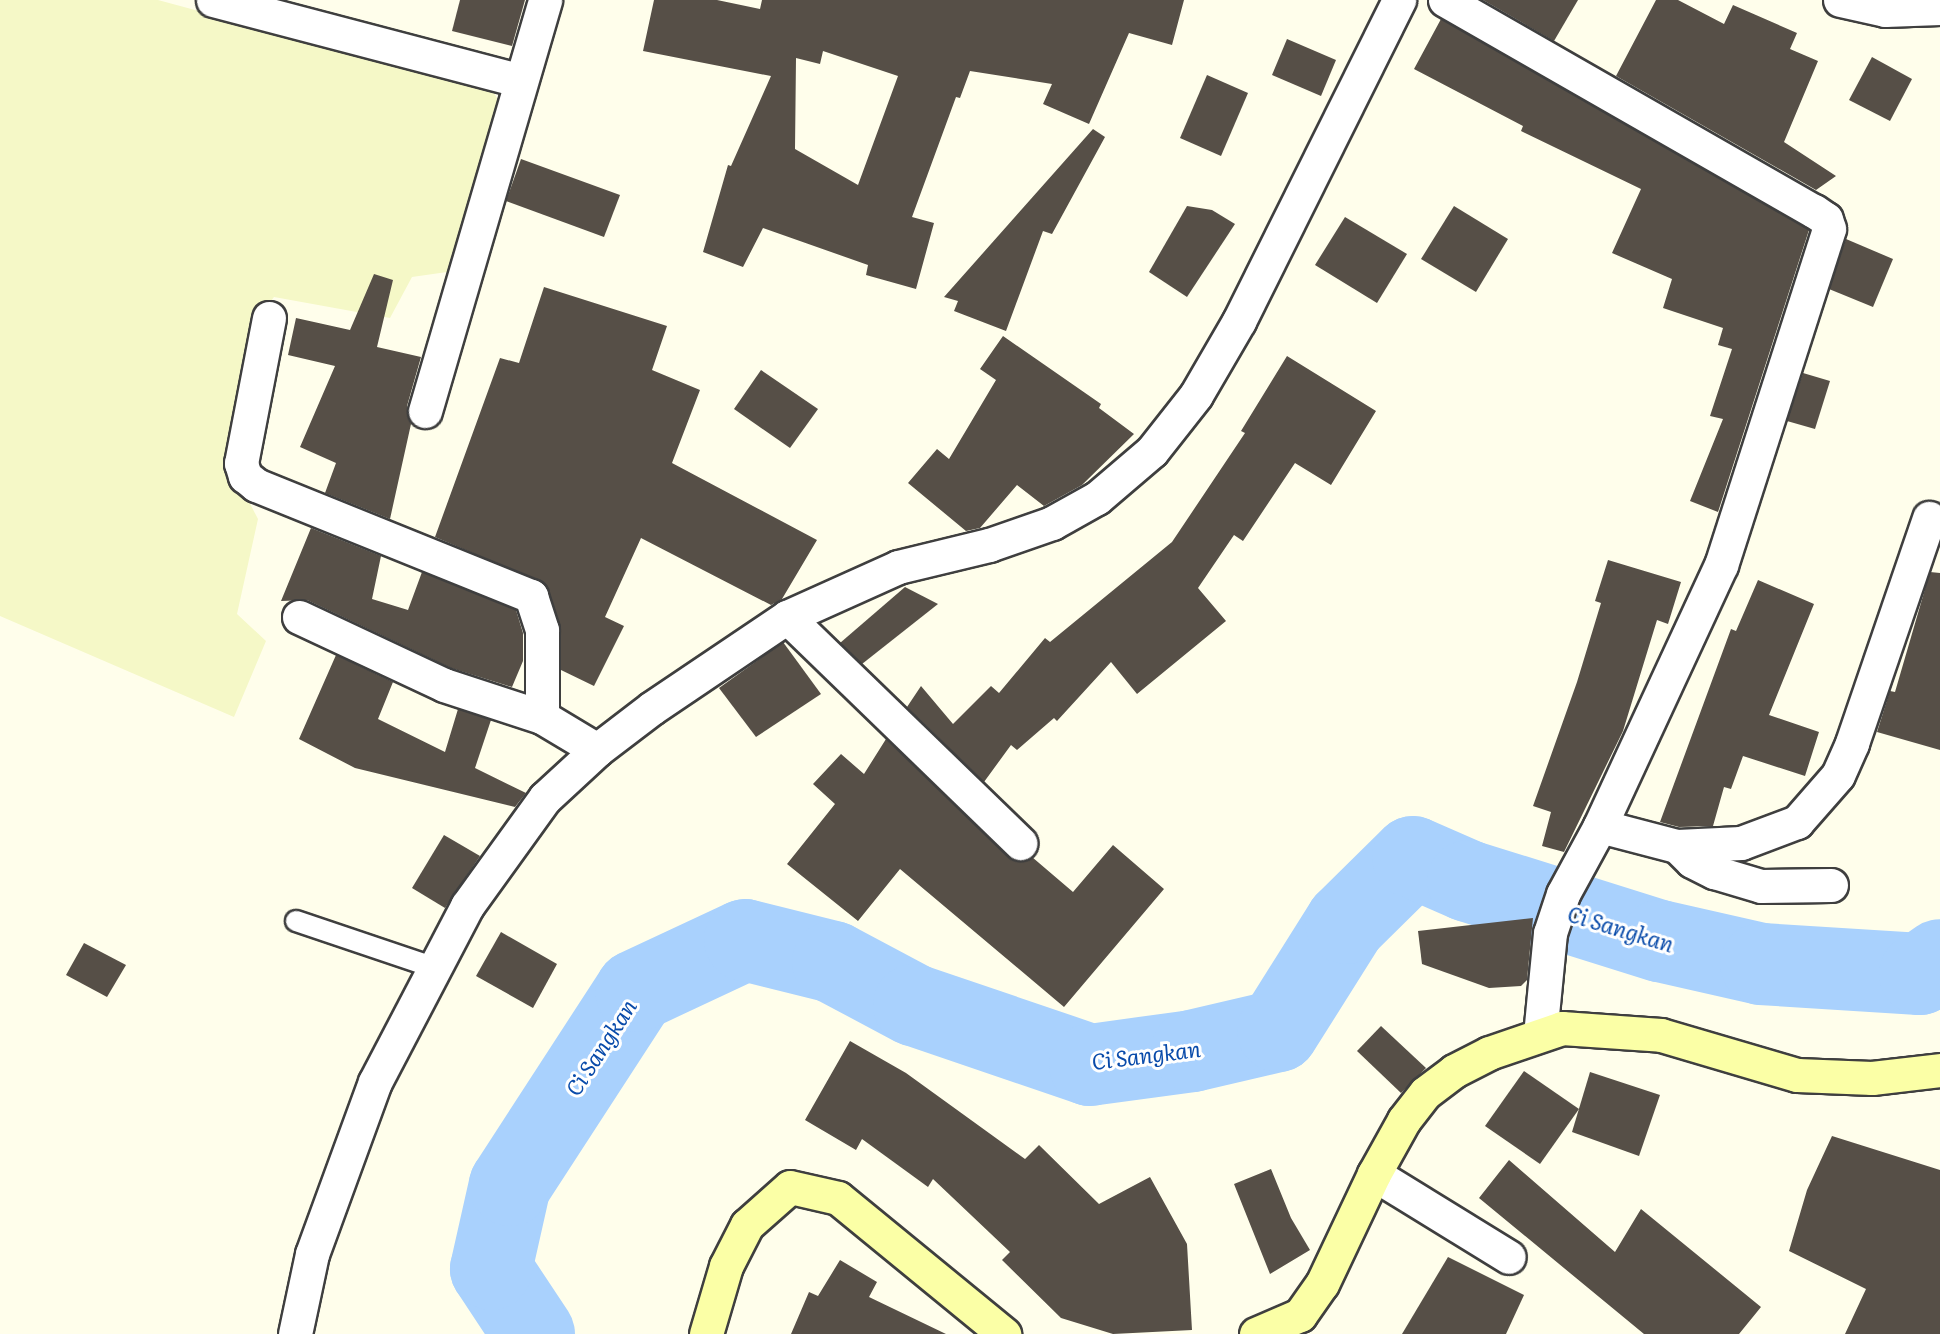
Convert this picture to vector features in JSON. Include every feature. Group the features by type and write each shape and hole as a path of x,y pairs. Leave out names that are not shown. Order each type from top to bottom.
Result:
{"street":[{"path":"213,0 521,81"},
{"path":"425,411 545,0"},
{"path":"295,1334 312,1254 341,1169 375,1082 467,906 508,845 545,798 597,750 787,617 898,567 989,545 1052,523 1097,498 1152,452 1196,395 1239,321 1399,0"},
{"path":"1445,0 1814,211 1826,219 1829,229 1721,565 1600,826 1563,894 1550,933 1540,1035"},
{"path":"1840,0 1885,10 1940,8"},
{"path":"269,318 241,463 245,476 256,485 531,596 542,630 542,717"},
{"path":"1600,826 1677,846 1741,843 1797,822 1839,775 1929,518"},
{"path":"299,617 444,685 542,717 597,750"},
{"path":"787,617 1020,843"},
{"path":"1677,846 1692,861 1714,872 1761,886 1831,885"},
{"path":"1256,1334 1300,1316 1385,1181 1404,1120 1425,1093 1454,1071 1489,1053 1562,1028 1661,1035 1797,1075 1872,1078 1940,1070"},
{"path":"1385,1181 1509,1257"},
{"path":"706,1334 726,1266 747,1225 790,1187 838,1198 1004,1334"}],"lane":[{"path":"296,921 434,967"}],"green space":[{"path":"0,0 158,0 492,90 502,106 454,271 412,277 390,318 274,297 258,318 233,471 258,519 237,614 266,641 234,717 0,616"}],"building":[{"path":"460,0 525,0 512,46 452,31"},
{"path":"654,0 717,0 760,9 762,0 1184,0 1172,45 1129,33 1089,124 1043,104 1052,84 970,71 960,98 956,97 912,217 934,223 916,289 866,275 868,265 763,228 743,267 703,252 728,165 731,166 771,76 643,51","holes":["823,51 898,76 858,185 795,149 796,58 820,64"]},
{"path":"1483,0 1578,0 1554,41"},
{"path":"1656,0 1678,0 1724,24 1733,5 1797,33 1790,49 1818,61 1784,142 1836,176 1816,190 1616,76"},
{"path":"1441,19 1809,230 1718,512 1690,501 1723,419 1710,416 1732,349 1718,345 1723,328 1663,308 1672,279 1612,253 1641,189 1521,131 1523,126 1414,69"},
{"path":"1287,39 1336,60 1321,96 1272,75"},
{"path":"1872,57 1912,79 1890,121 1849,100"},
{"path":"1207,75 1248,93 1221,156 1180,138"},
{"path":"1093,129 1105,137 1052,234 1043,231 1006,331 954,311 958,301 944,297"},
{"path":"521,159 620,195 604,237 506,201"},
{"path":"1187,206 1212,210 1235,224 1187,297 1149,272"},
{"path":"1454,206 1508,239 1476,292 1421,259"},
{"path":"1345,217 1407,254 1377,303 1315,265"},
{"path":"1846,239 1893,259 1873,307 1829,289"},
{"path":"374,274 393,280 377,347 421,357 407,406 411,424 390,519 325,493 336,463 300,447 335,366 288,355 296,318 350,330"},
{"path":"544,287 667,326 652,370 700,390 672,463 817,540 782,599 771,605 641,538 605,617 624,626 594,686 561,670 560,625 544,583 435,537 500,358 519,363"},
{"path":"1003,336 1101,404 1099,408 1134,434 1082,485 1044,506 1017,485 980,528 966,531 908,483 937,449 949,459 996,380 980,369"},
{"path":"1287,356 1376,411 1331,485 1295,463 1243,541 1234,535 1198,588 1226,621 1137,694 1111,662 1057,721 1054,718 1017,750 1011,745 984,782 907,707 921,686 953,724 991,686 999,693 1045,638 1050,642 1172,542 1245,433 1241,431"},
{"path":"761,370 818,409 790,448 734,409"},
{"path":"1803,373 1830,381 1815,429 1787,421"},
{"path":"311,528 381,556 372,599 408,610 422,572 516,610 523,633 523,661 512,687 451,668 307,600 281,601"},
{"path":"1608,560 1681,582 1668,624 1657,620 1623,731 1564,852 1542,846 1551,812 1533,806 1577,682 1601,603 1595,601"},
{"path":"1930,572 1940,573 1940,750 1877,732 1890,691 1895,692"},
{"path":"1758,580 1814,604 1769,715 1819,732 1805,776 1743,756 1731,789 1724,787 1713,826 1679,827 1660,822 1731,629 1736,631"},
{"path":"905,587 938,604 862,664 840,643"},
{"path":"783,642 821,694 756,737 719,688"},
{"path":"336,655 393,682 378,719 445,752 458,709 491,720 475,768 526,793 515,807 355,768 299,739"},
{"path":"886,739 1015,861 1032,857 1073,892 1113,845 1164,889 1064,1007 900,869 858,921 787,864 835,804 813,784 841,754 864,774"},
{"path":"444,835 480,856 445,908 412,888"},
{"path":"1533,918 1527,980 1521,986 1489,988 1422,964 1418,931"},
{"path":"501,932 557,964 533,1008 476,976"},
{"path":"84,943 126,965 107,997 66,975"},
{"path":"1381,1026 1426,1068 1401,1093 1357,1051"},
{"path":"850,1041 906,1073 1025,1159 1039,1145 1099,1204 1150,1177 1187,1244 1192,1330 1113,1334 1061,1318 1002,1260 1010,1252 933,1179 928,1187 862,1139 856,1150 805,1120"},
{"path":"1524,1071 1579,1109 1540,1164 1485,1126"},
{"path":"1590,1072 1660,1095 1639,1156 1572,1132"},
{"path":"1832,1136 1940,1170 1940,1334 1845,1334 1866,1289 1789,1251 1807,1190"},
{"path":"1509,1160 1615,1252 1641,1209 1761,1307 1739,1334 1644,1334 1479,1198"},
{"path":"1271,1169 1291,1218 1310,1250 1270,1274 1234,1184"},
{"path":"1448,1257 1524,1295 1506,1334 1402,1334"},
{"path":"840,1260 877,1282 869,1297 946,1334 791,1334 809,1292 818,1296"}],"waterway":[{"name":"Ci Sangkan","path":"534,1334 491,1269 510,1185 636,991 745,940 833,962 914,1005 1090,1065 1192,1051 1278,1031 1346,923 1413,857 1468,881 1660,941 1761,964 1920,974 1940,960"}]}
